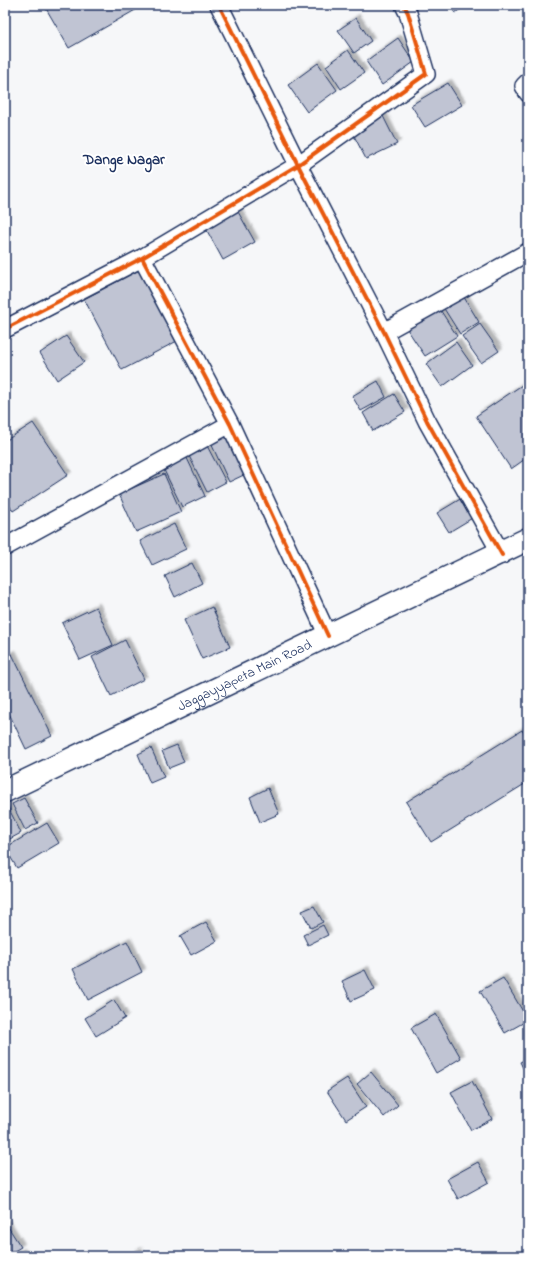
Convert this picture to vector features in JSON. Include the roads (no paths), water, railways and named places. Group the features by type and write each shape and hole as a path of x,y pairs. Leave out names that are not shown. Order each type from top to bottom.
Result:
{"main road":[{"name":"Jaggayyapeta Main Road","path":"5,791 501,554 528,539"}],"street":[{"path":"219,5 298,165 384,332 427,421 501,554"},
{"path":"5,329 142,258 298,165 426,74 408,13 404,5"},
{"path":"528,82 524,86 528,93"},
{"path":"384,332 528,252"},
{"path":"142,258 230,424 328,636"},
{"path":"5,547 230,424"}],"district":[{"name":"Dange Nagar","path":"124,160"}]}
